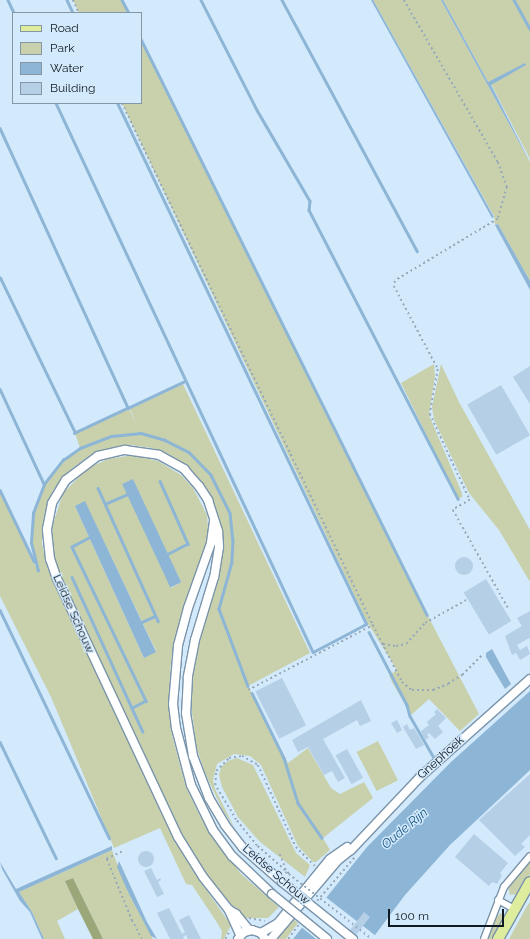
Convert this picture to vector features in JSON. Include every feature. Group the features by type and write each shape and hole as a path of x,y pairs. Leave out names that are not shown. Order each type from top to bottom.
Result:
{"main road":[{"path":"498,939 530,882"}],"street":[{"name":"Leidse Schouw","path":"249,930 242,920 229,910 189,855 166,812 57,579 50,559 47,529 52,504 66,480 86,463 98,456 125,450 159,455 184,470 204,493 219,539 216,567 195,640 187,696 186,712 193,756 209,798 243,848 282,882 353,939"},
{"name":"Leidse Schouw","path":"214,521 211,544 188,608 178,646 174,704 176,728 191,785 213,830 232,856 272,894 327,939"},
{"name":"Gnephoek","path":"271,939 338,860 357,843 420,777 530,679"},
{"name":"Gnephoek","path":"263,936 278,923 330,859 357,843"},
{"path":"484,939 504,886 530,856"},
{"path":"498,900 514,909"},
{"name":"Leidse Schouw","path":"229,910 239,937"},
{"path":"239,937 249,930 263,936"}],"path":[{"path":"73,0 79,12"},
{"path":"404,0 498,162 507,187 498,219 395,281 394,286 438,369 430,414 470,500 453,510 508,608"},
{"path":"122,104 373,625 402,682 412,690 421,691 448,684 462,675 483,654"},
{"path":"383,644 396,646 406,644 426,623 468,599"},
{"path":"248,690 373,625"},
{"name":"Leidse Schouw","path":"315,867 296,847 258,765 242,756 229,758 216,771 216,785 240,825 257,846 288,873 372,939"},
{"path":"122,852 107,859 132,920 142,939"},
{"path":"280,854 288,873"},
{"path":"333,882 348,865"},
{"path":"242,920 252,918 269,920"},
{"path":"225,939 234,925"}],"green space":[{"path":"73,0 122,0 128,12 79,12"},
{"path":"373,0 441,0 530,162 530,281 498,224 495,225 494,216"},
{"path":"443,0 530,0 530,159 491,84 526,65 488,82"},
{"path":"142,42 403,568 479,714 460,731 429,699 411,715 389,675 397,670 367,622 122,104 142,104"},
{"path":"434,364 435,376 429,415 462,493 462,497 458,499 401,383"},
{"path":"441,364 459,402 530,530 530,582 499,530 469,493 434,420 432,407"},
{"path":"183,384 310,653 248,686 288,763 308,748 331,788 340,794 364,782 373,798 323,838 330,850 316,862 313,862 298,846 261,765 250,756 234,754 217,764 213,780 215,789 235,829 222,809 205,773 196,746 191,704 192,674 221,529 214,504 202,482 185,464 152,448 130,445 107,449 89,456 70,470 53,490 44,515 42,544 48,569 168,826 193,871 231,925 224,939 221,939 222,931 192,885 186,884 160,828 114,848 51,697 0,596 0,490 37,569 31,543 33,513 44,484 53,472 80,448 75,433 129,409 136,423 130,409"},
{"path":"133,455 158,461 181,475 193,488 207,515 209,542 181,619 171,661 169,698 172,735 186,787 202,820 241,874 279,907 268,918 243,918 213,884 191,853 67,594 55,560 52,527 63,493 88,468 108,459","holes":["133,480 181,582 171,588 123,484","85,502 156,651 144,658 75,506"]},
{"path":"378,741 398,780 377,791 357,752"},
{"path":"237,758 253,765 296,853 310,865 305,877 259,841 238,817 222,787 219,775 221,767 228,761"},
{"path":"112,850 128,892 153,939 103,939 73,878 65,881 78,909 57,921 65,939 44,939 32,912 19,892"},
{"path":"530,860 530,874 518,894 510,895 508,887"},
{"path":"73,878 103,939 93,939 78,909 65,881"},
{"path":"530,902 530,939 509,939 527,906"},
{"path":"501,913 504,918 493,939 487,939 495,917"},
{"path":"293,919 298,923 286,939 275,939"}],"water":[{"path":"371,0 373,0 494,217 492,218"},
{"path":"441,0 443,0 488,82 525,63 526,65 491,85 530,162"},
{"path":"498,224 530,281 530,290 495,225"},
{"path":"133,479 181,582 170,587 122,484"},
{"path":"85,501 156,652 144,658 75,506"},
{"path":"492,649 511,684 505,689 486,657 486,653"},
{"name":"Oude Rijn","path":"530,691 530,770 450,845 405,895 372,939 293,939 367,847 451,762"},
{"path":"112,846 112,850 19,892 32,912 44,939 42,939 30,912 20,901 2,869 0,862 16,889"},
{"path":"119,861 147,922 157,939 151,936 128,892 117,867"}],"pier":[{"path":"323,895 376,936 374,939 316,939 300,926"}],"building":[{"path":"530,366 530,404 513,377"},
{"path":"501,385 530,435 496,455 467,404"},
{"path":"460,557 468,557 473,562 471,573 468,575 460,575 455,570 455,562"},
{"path":"486,579 511,621 489,634 464,592"},
{"path":"530,611 530,640 529,638 517,645 520,650 527,646 530,654 520,660 516,653 512,655 505,636 522,626 517,618"},
{"path":"282,678 306,725 279,739 255,692"},
{"path":"361,700 371,721 360,726 357,720 323,739 345,778 338,782 332,771 324,775 308,747 298,752 292,740"},
{"path":"437,709 446,718 438,726 443,732 435,739 429,733 427,735 429,737 425,740 420,732 429,725 427,722 436,714 434,712"},
{"path":"397,720 402,730 397,733 391,723"},
{"path":"407,724 410,730 414,728 424,745 416,749 403,727"},
{"path":"347,749 363,778 352,784 336,755"},
{"path":"530,774 530,835 521,844 525,847 515,856 479,820"},
{"path":"474,834 508,863 500,873 502,875 497,884 492,882 489,886 455,857"},
{"path":"146,851 152,853 154,859 152,865 146,867 140,865 138,859 140,853"},
{"path":"151,868 157,880 160,878 161,880 158,882 164,894 157,897 144,871"},
{"path":"169,908 182,934 185,932 179,920 189,915 201,939 188,939 186,935 183,937 184,939 170,939 157,913"},
{"path":"364,912 370,917 353,939 343,939"}],"waterway":[{"path":"8,0 14,12"},
{"path":"67,0 73,12"},
{"path":"122,0 128,12"},
{"path":"201,0 257,110 310,201 309,210 458,499"},
{"path":"282,0 417,251"},
{"path":"514,0 530,29"},
{"path":"142,41 427,615"},
{"path":"56,104 313,652 366,624 117,104"},
{"path":"0,128 128,408 75,433 0,278"},
{"path":"128,408 183,382"},
{"path":"0,389 44,484"},
{"path":"38,571 31,543 33,513 44,484 63,460 80,448 112,436 141,433 165,440 189,452 211,475 230,513 233,540 232,562 219,609 248,686"},
{"path":"160,481 188,544 168,554"},
{"path":"98,488 158,621"},
{"path":"0,490 34,561"},
{"path":"105,504 127,494"},
{"path":"89,538 72,547 146,701 132,708"},
{"path":"72,577 143,732"},
{"path":"0,610 109,838"},
{"path":"142,622 155,616"},
{"path":"369,632 407,705 410,716 433,756"},
{"path":"252,693 284,758 298,803 322,838"},
{"path":"0,742 56,858"}]}
